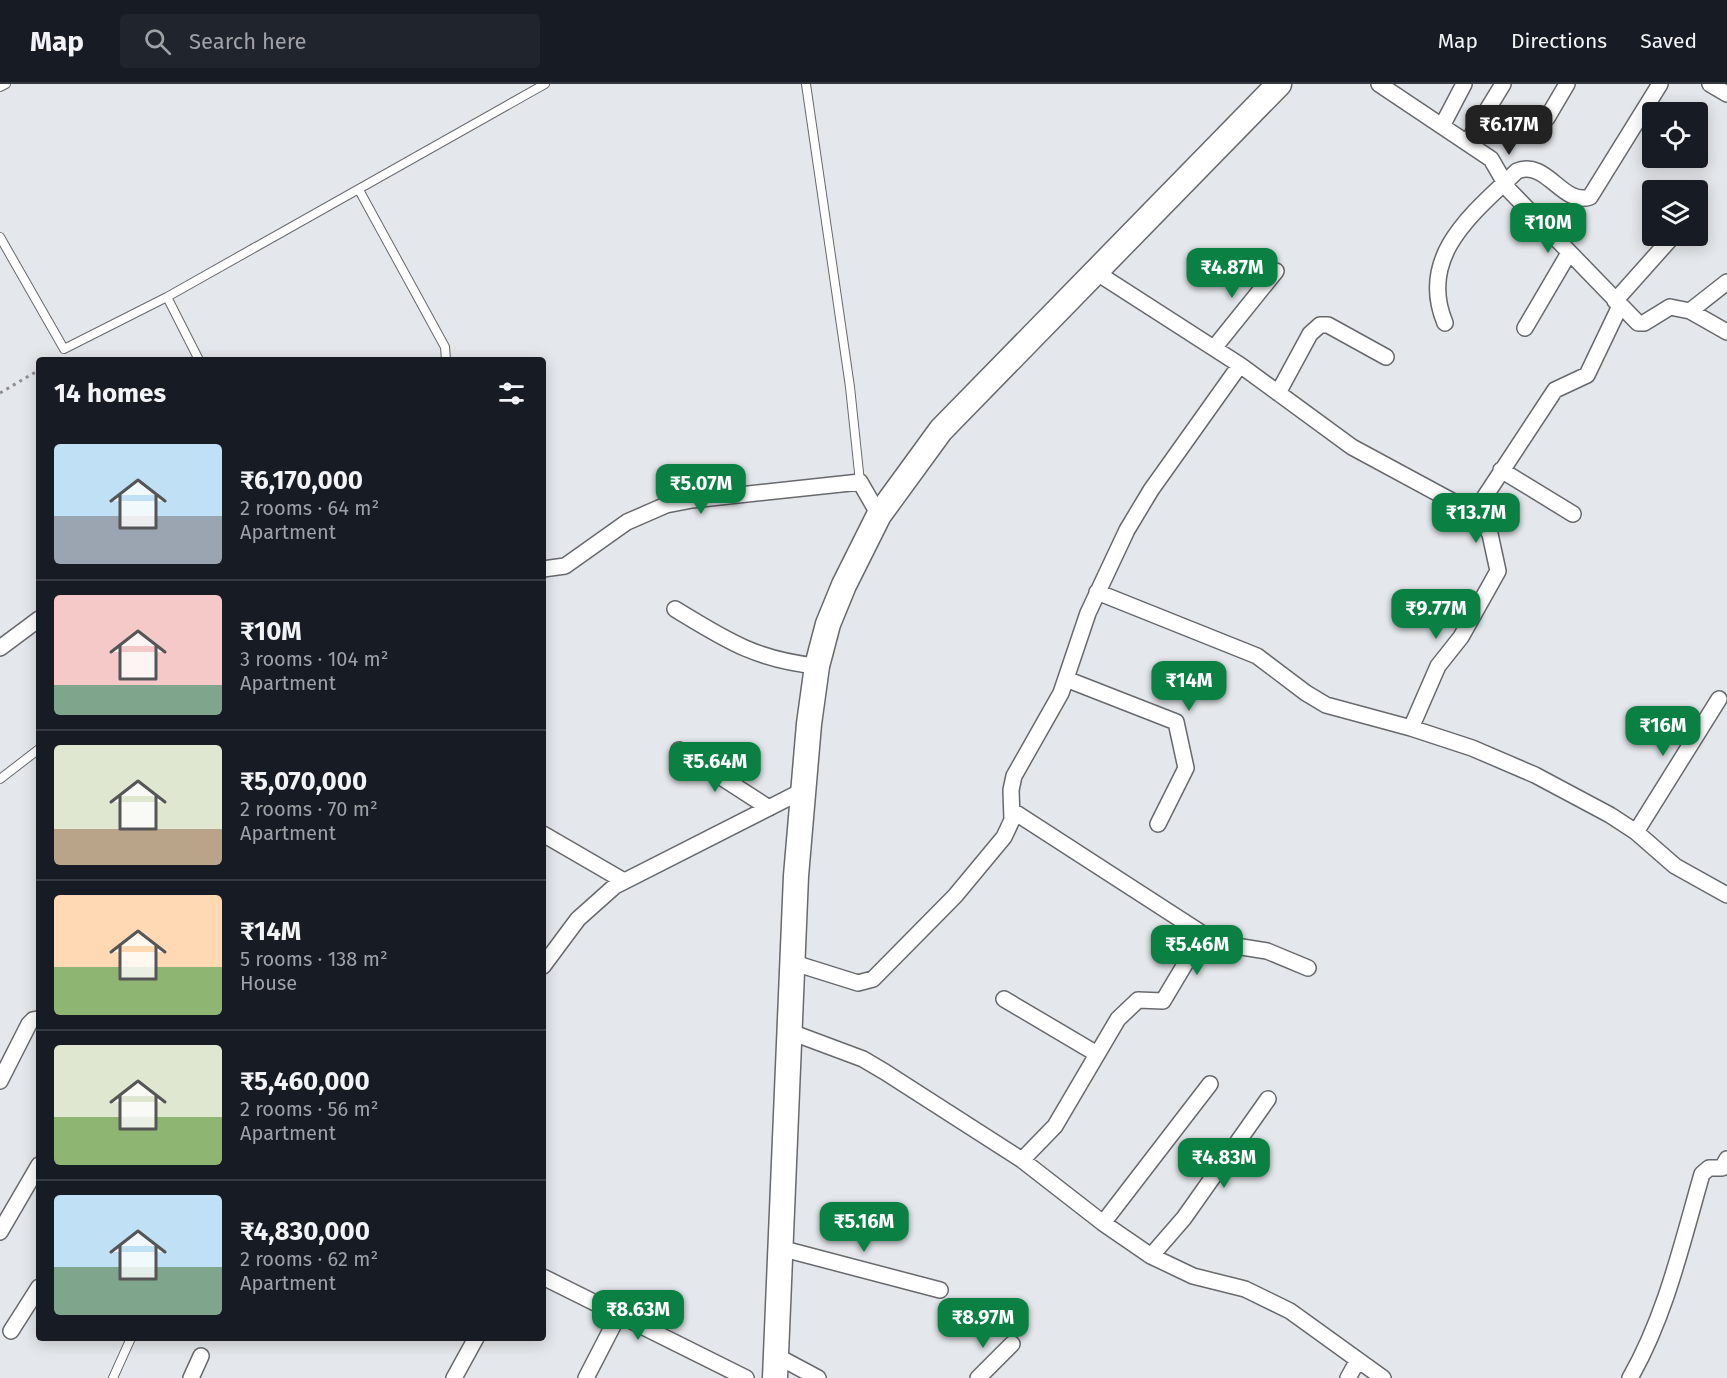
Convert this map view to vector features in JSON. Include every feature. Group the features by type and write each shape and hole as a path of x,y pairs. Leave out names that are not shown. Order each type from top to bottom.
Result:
{"highway":[{"path":"775,1367 791,962 802,791 817,666 828,624 844,585 879,514 940,430 1279,84"}],"street":[{"path":"1378,84 1491,159 1497,166 1504,183 1638,323 1644,323 1670,307 1690,311 1727,332"},
{"path":"1442,126 1464,84"},
{"path":"1467,143 1503,84"},
{"path":"1547,118 1568,84"},
{"path":"1445,323 1438,306 1436,288 1443,256 1461,227 1517,171 1531,168 1575,198 1590,197 1660,84"},
{"path":"1094,271 1240,365 1352,447 1458,506 1473,508 1480,504 1554,390 1587,375 1618,304 1665,246"},
{"path":"1525,328 1569,253"},
{"path":"1214,348 1276,271"},
{"path":"1690,311 1727,282"},
{"path":"1278,393 1314,327 1328,325 1386,357"},
{"path":"791,962 858,982 873,979 955,896 1004,837 1013,812 1011,790 1014,776 1048,720 1110,562 1151,490 1240,365"},
{"path":"1501,470 1573,514"},
{"path":"546,569 553,570 565,566 634,518 666,505 692,500 860,482 879,514"},
{"path":"1411,728 1438,666 1461,637 1498,571 1490,534 1473,508"},
{"path":"1097,592 1257,656 1326,705 1411,728 1505,761 1610,815 1636,832 1675,866 1727,895"},
{"path":"675,609 742,649 786,663 817,666"},
{"path":"0,648 36,621"},
{"path":"1066,679 1176,722 1186,768 1158,824"},
{"path":"1636,832 1719,699"},
{"path":"679,750 768,808"},
{"path":"546,962 578,918 593,903 624,881 802,791"},
{"path":"1013,812 1203,934 1223,944 1267,951 1308,968"},
{"path":"546,836 624,881"},
{"path":"1022,1160 1055,1126 1118,1018 1138,1000 1162,1001 1203,934"},
{"path":"1004,999 1097,1054"},
{"path":"0,1081 29,1024 36,1020"},
{"path":"788,1031 863,1059 1022,1160 1103,1223 1151,1256 1193,1276 1245,1289 1290,1311 1383,1378"},
{"path":"1103,1223 1210,1084"},
{"path":"1151,1256 1184,1218 1268,1099"},
{"path":"1630,1378 1642,1356 1666,1298 1702,1174 1708,1168 1722,1167 1727,1159"},
{"path":"0,1232 36,1170"},
{"path":"780,1248 940,1290"},
{"path":"546,1278 746,1378"},
{"path":"11,1331 36,1292"},
{"path":"586,1378 619,1314"},
{"path":"454,1378 474,1341"},
{"path":"978,1378 1012,1344"},
{"path":"191,1378 201,1356"},
{"path":"1348,1378 1358,1359"},
{"path":"775,1367 818,1378"}],"lane":[{"path":"0,87 6,84"},
{"path":"0,237 64,349 168,297 545,84"},
{"path":"806,84 850,387 860,482"},
{"path":"359,190 445,347 446,357"},
{"path":"168,297 198,357"},
{"path":"0,778 36,751"},
{"path":"113,1378 130,1341"}],"path":[{"path":"0,393 36,372"}]}
